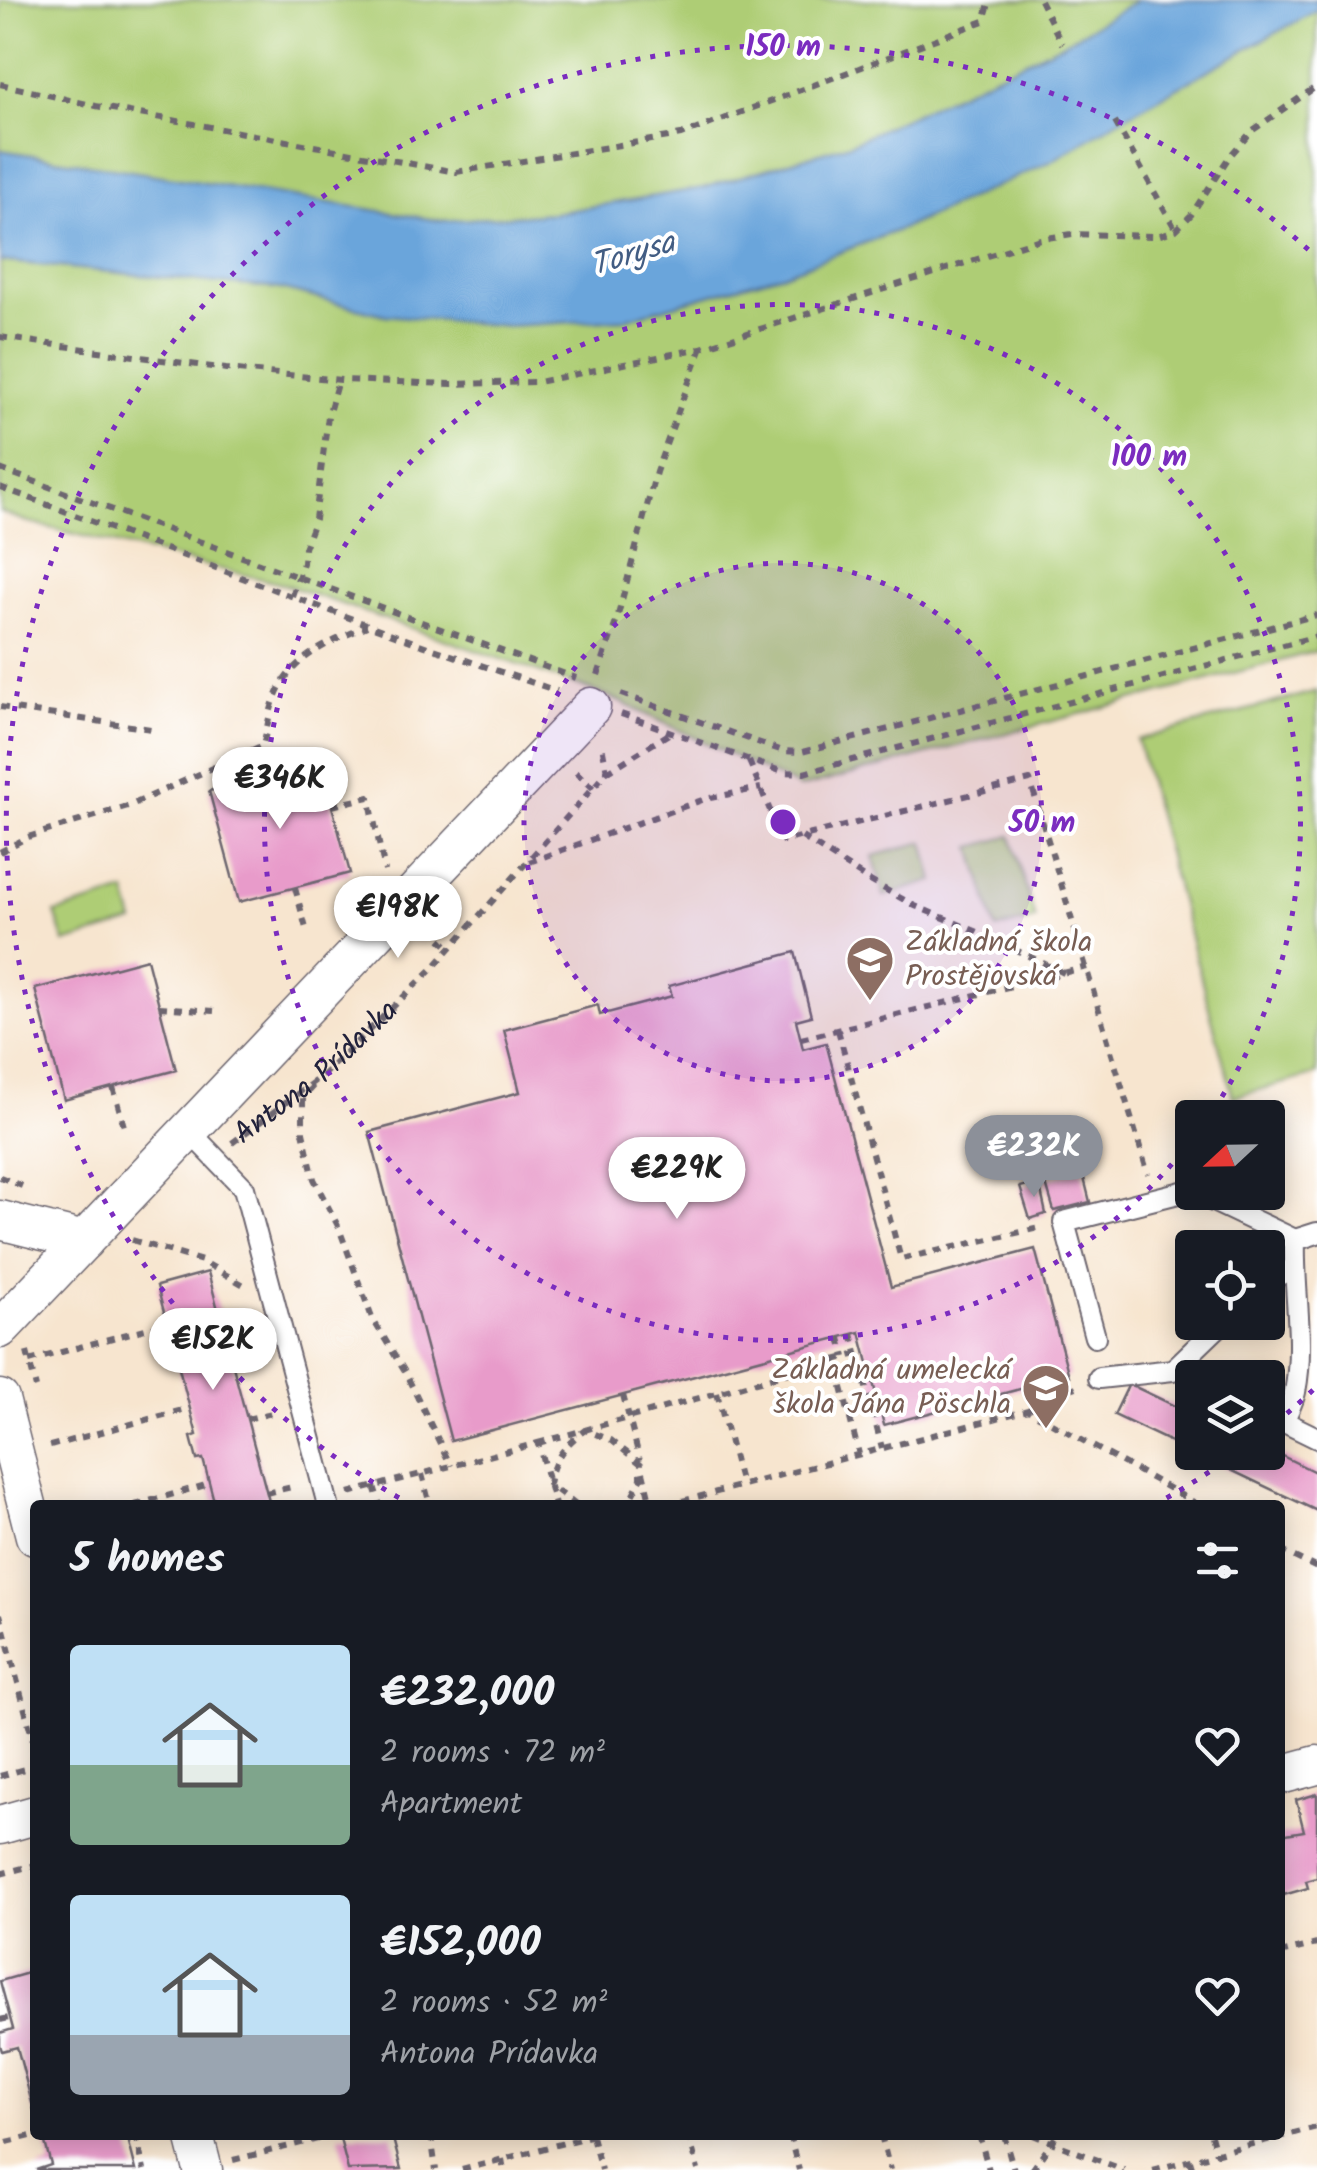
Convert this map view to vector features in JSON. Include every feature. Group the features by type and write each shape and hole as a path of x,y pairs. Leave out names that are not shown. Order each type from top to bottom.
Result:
{"street":[{"name":"Antona Prídavka","path":"0,1329 84,1241 201,1144 394,916 559,743 592,698"},
{"path":"0,1220 84,1241"},
{"path":"7,1382 30,1508"},
{"path":"1285,1775 1317,1766"},
{"path":"0,1825 30,1816"},
{"path":"198,2140 218,2165"}],"lane":[{"name":"Antona Prídavka","path":"201,1144 244,1188 326,1500"},
{"path":"1095,1337 1064,1222 1175,1195"},
{"path":"1232,1210 1296,1240 1317,1233"},
{"path":"1285,1406 1295,1394 1299,1333 1296,1240"},
{"path":"1285,1272 1294,1268"},
{"path":"1194,1360 1209,1340"},
{"path":"1099,1378 1175,1374"},
{"path":"1285,1423 1317,1438"}],"path":[{"path":"0,84 96,106 456,172 681,136 984,21 990,0"},
{"path":"1040,0 1062,44"},
{"path":"0,337 226,369 338,380 538,382 701,348 1040,239 1072,234 1157,236 1176,230 1253,130 1317,86"},
{"path":"1116,122 1176,230"},
{"path":"608,772 592,698 701,348"},
{"path":"292,596 315,519 328,416 338,380"},
{"path":"0,469 298,578 672,732 783,772 804,772 1317,636"},
{"path":"0,487 368,626 592,698 783,751 802,752 1317,614"},
{"path":"0,852 28,837 131,804 263,745 276,697 295,664 324,644 368,626"},
{"path":"0,708 158,730"},
{"name":"Antona Prídavka","path":"201,1144 324,1074 431,970 608,772 672,732"},
{"path":"748,760 782,841 1030,780 1156,1199"},
{"path":"525,863 705,799 760,788"},
{"path":"332,806 369,798 394,916"},
{"path":"800,836 915,906 1064,973"},
{"path":"295,888 307,932"},
{"path":"801,1039 1087,968"},
{"path":"159,1007 214,1011"},
{"path":"838,1030 901,1259 1064,1222"},
{"path":"324,1074 303,1097 303,1132 314,1179 338,1228 372,1318 405,1372 452,1466"},
{"path":"113,1087 126,1130"},
{"path":"121,1254 147,1227"},
{"path":"134,1241 202,1261 273,1299"},
{"path":"29,1361 167,1323"},
{"path":"852,1334 882,1448"},
{"path":"840,1338 845,1358"},
{"path":"7,1382 36,1342"},
{"path":"333,1500 858,1354"},
{"path":"835,1360 859,1454"},
{"path":"717,1393 741,1486"},
{"path":"623,1395 650,1500"},
{"path":"50,1446 190,1408"},
{"path":"686,1500 1028,1410 1190,1500"},
{"path":"586,1430 611,1440 641,1464"},
{"path":"549,1484 560,1452 586,1430"},
{"path":"538,1444 554,1500"},
{"path":"630,1500 640,1479 641,1464"},
{"path":"422,1474 429,1500"},
{"path":"153,1500 210,1484"},
{"path":"549,1484 570,1500"},
{"path":"374,1486 378,1500"},
{"path":"1285,1552 1317,1568"},
{"path":"0,1614 30,1729"},
{"path":"0,1776 30,1767"},
{"path":"0,1874 30,1866"},
{"path":"1285,1953 1317,1944"},
{"path":"0,2020 9,2018"},
{"path":"1285,2135 1317,2126"},
{"path":"6,2142 30,2136"},
{"path":"137,2140 144,2170"},
{"path":"218,2165 315,2140"},
{"path":"433,2140 436,2170"},
{"path":"462,2170 575,2140"},
{"path":"594,2140 601,2170"},
{"path":"690,2140 698,2170"},
{"path":"790,2140 798,2170"},
{"path":"882,2140 890,2170"},
{"path":"980,2140 989,2170"},
{"path":"1005,2140 1014,2170"},
{"path":"1032,2170 1053,2140"},
{"path":"1058,2140 1124,2170"},
{"path":"1212,2140 1216,2154"},
{"path":"1152,2170 1266,2140"},
{"path":"502,2160 504,2170"},
{"path":"1190,2160 1192,2170"}],"green space":[{"path":"0,0 1138,0 1062,44 850,144 703,188 554,213 442,221 0,150"},
{"path":"1317,10 1317,651 800,788 608,696 286,585 34,524 0,512 0,261 281,289 385,315 624,319 783,274 906,227 1052,161"},
{"path":"1317,691 1317,1074 1233,1097 1137,740"},
{"path":"1011,836 1035,919 996,930 972,847"},
{"path":"924,842 934,881 884,896 873,856"},
{"path":"126,892 134,922 65,943 55,913"}],"water":[{"name":"Torysa","path":"1138,0 1317,0 1317,10 1052,161 906,227 783,274 624,319 508,326 385,315 281,289 0,261 0,150 442,221 555,213 703,188 850,144 1062,44"}],"building":[{"path":"320,762 350,873 239,902 209,791"},
{"path":"795,952 811,1016 796,1020 803,1049 826,1043 891,1287 1035,1249 1069,1376 884,1425 860,1332 451,1441 369,1132 520,1092 504,1030 598,1005 600,1015 672,996 669,986"},
{"path":"147,959 176,1070 64,1100 35,989"},
{"path":"1082,1170 1090,1202 1054,1211 1045,1180"},
{"path":"1039,1182 1046,1214 1030,1219 1020,1187"},
{"path":"208,1272 269,1500 214,1500 203,1459 197,1460 191,1437 197,1435 157,1286"},
{"path":"1129,1384 1175,1406 1175,1444 1114,1415"},
{"path":"1285,1457 1317,1473 1317,1511 1231,1470 1285,1470"},
{"path":"1317,1794 1317,1878 1306,1881 1308,1888 1285,1895 1285,1834 1304,1831 1296,1800"},
{"path":"30,1972 30,2096 17,2047 2,2051 0,2045 0,2033 13,2029 0,1981"},
{"path":"44,2140 128,2140 136,2170 36,2170 51,2165"},
{"path":"340,2140 393,2140 401,2169 348,2170"}],"place":[{"name":"Základná škola Prostějovská","path":"870,1002"},
{"name":"Základná umelecká škola Jána Pöschla","path":"1046,1430"}]}
